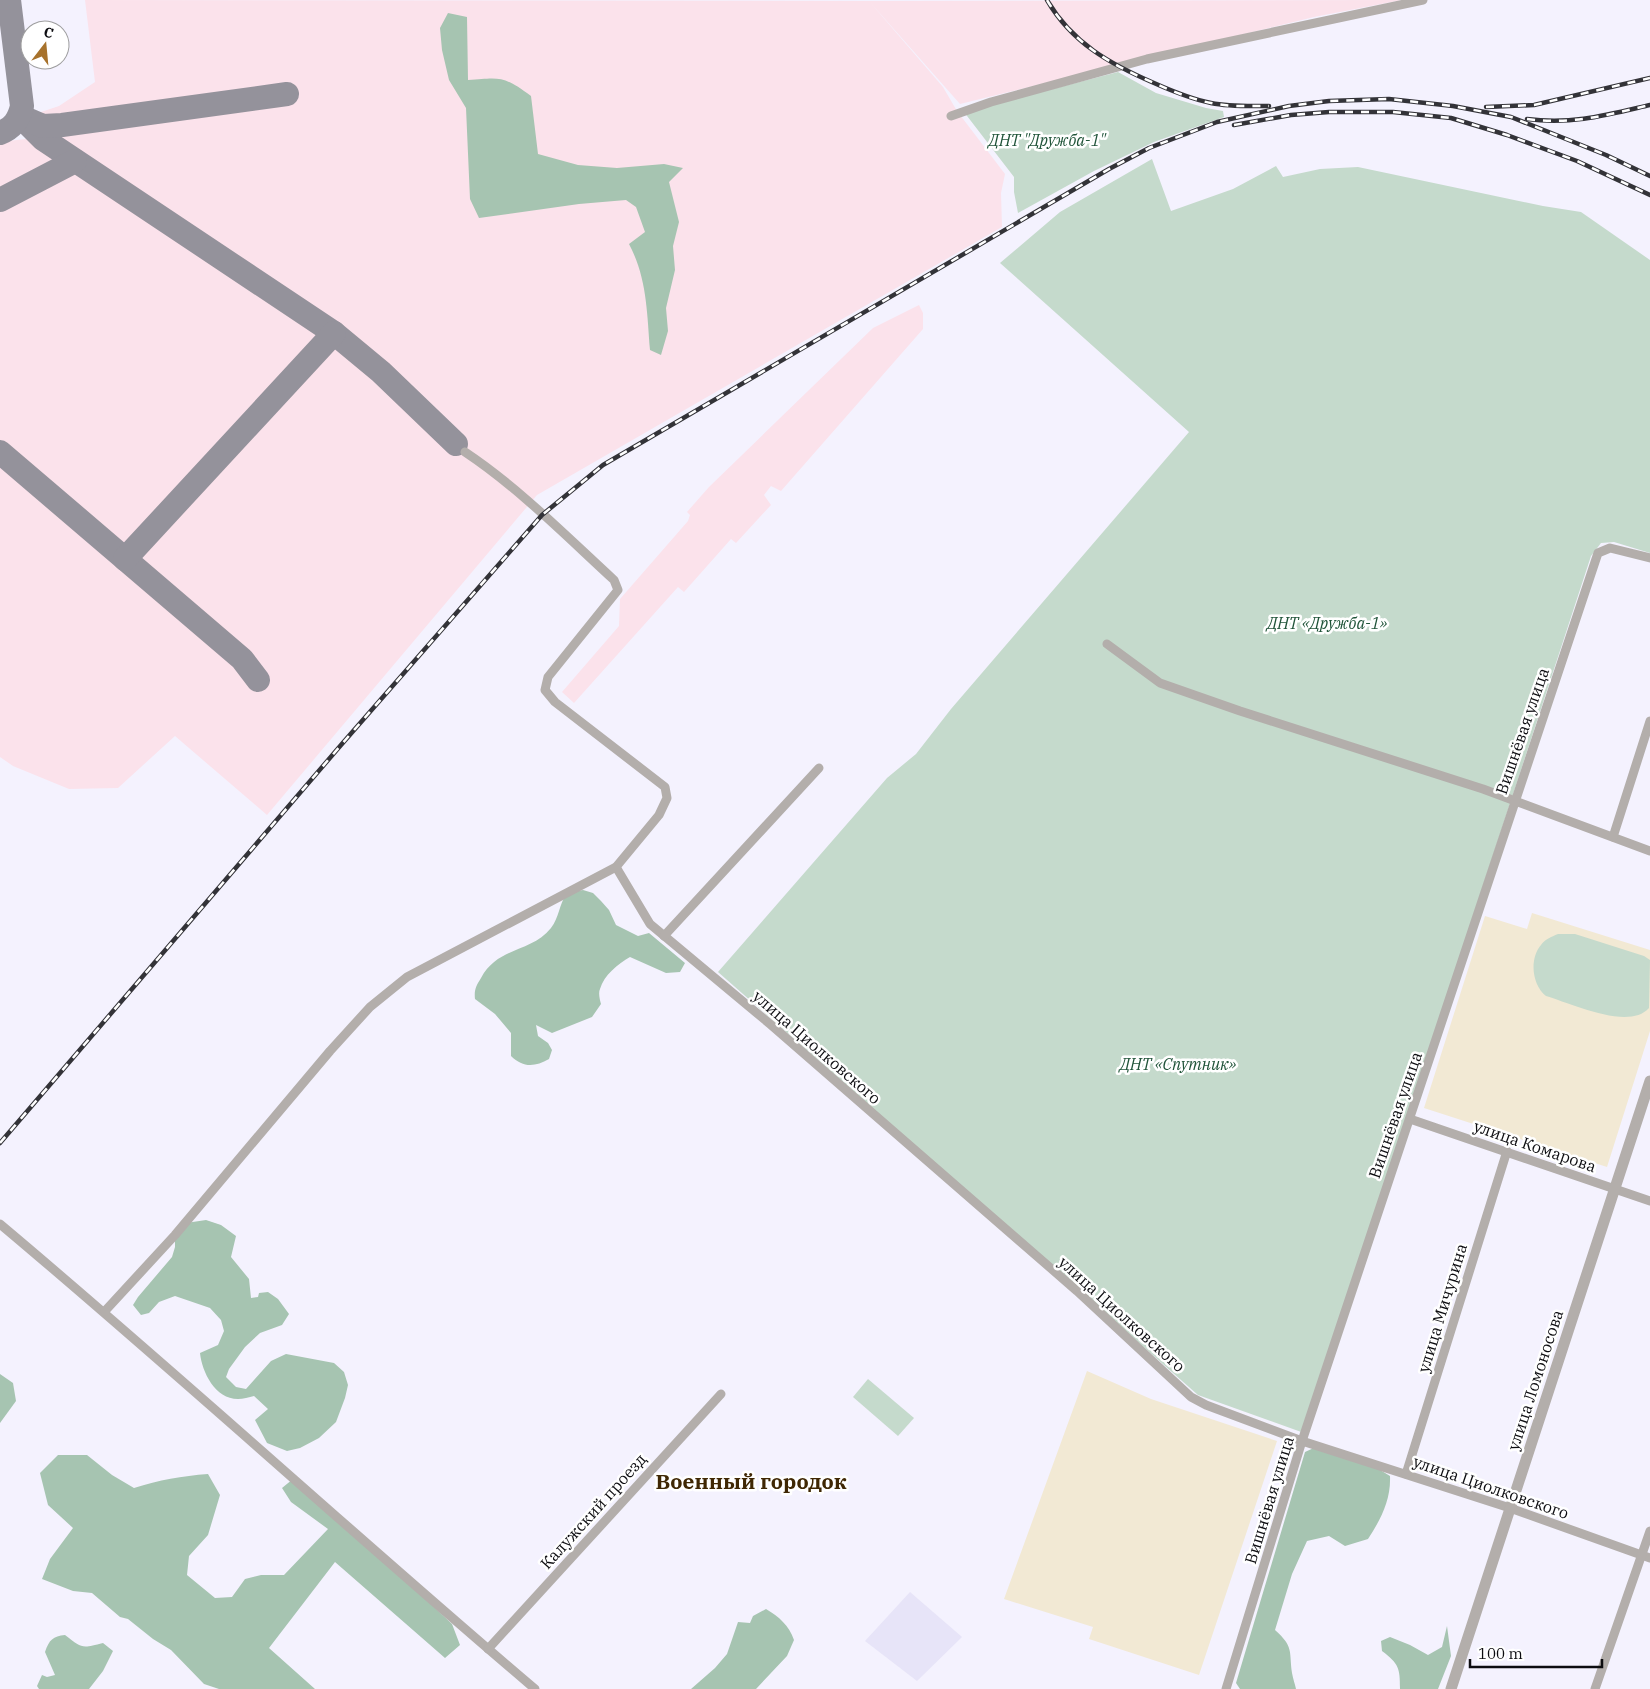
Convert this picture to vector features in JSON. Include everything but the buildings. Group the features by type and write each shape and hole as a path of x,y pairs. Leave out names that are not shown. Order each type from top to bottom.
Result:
{"street":[{"path":"951,116 991,102 1147,59 1422,0"},
{"path":"105,1312 175,1235 330,1051 370,1007 407,977 616,867 659,816 667,798 665,786 555,702 546,690 548,677 618,590 614,580 554,525 481,463 465,452"},
{"name":"Вишнёвая улица","path":"1226,1689 1302,1441 1598,553 1610,548 1650,558"},
{"path":"1107,644 1160,683 1240,711 1483,789 1650,851"},
{"path":"1613,837 1650,721"},
{"path":"664,936 819,768"},
{"name":"улица Циолковского","path":"616,867 650,924 770,1024 1070,1285 1191,1396 1206,1405 1302,1441 1510,1508 1646,1556"},
{"name":"улица Ломоносова","path":"1451,1689 1650,1081"},
{"name":"улица Комарова","path":"1410,1119 1650,1201"},
{"name":"улица Мичурина","path":"1406,1474 1507,1151"},
{"path":"0,1224 105,1312 535,1689"},
{"name":"Калужский проезд","path":"488,1649 721,1394"},
{"path":"1595,1689 1646,1556 1650,1531"}],"shaded area":[{"path":"85,0 1402,0 1314,17 960,104 869,1 943,87 957,111 1005,174 1001,193 1002,227 537,495 267,815 175,736 118,788 69,789 13,766 0,757 0,142 34,138 35,114 59,106 95,82"},
{"path":"919,305 923,313 923,329 781,491 771,486 764,495 771,505 736,543 731,539 684,592 678,587 574,703 562,692 619,626 620,599 688,521 690,515 687,512 709,487 873,328"},
{"path":"1532,913 1650,950 1650,1031 1607,1167 1424,1108 1485,916 1527,929"},
{"path":"1087,1371 1151,1399 1277,1441 1199,1675 1089,1639 1093,1627 1004,1599"},
{"path":"910,1592 962,1637 917,1681 865,1641"}],"green space":[{"path":"448,13 467,17 468,80 501,79 514,84 531,96 538,154 578,165 617,168 664,164 683,168 669,182 679,222 673,246 675,270 666,308 668,331 661,355 650,350 643,282 629,244 645,232 636,207 626,200 579,204 479,218 470,199 466,108 449,80 442,50 440,28"},
{"name":"ДНТ \"Дружба-1\"","path":"1118,72 1156,93 1206,108 1223,111 1224,117 1154,142 1094,171 1018,213 1014,192 1014,177 964,112"},
{"path":"1152,159 1171,211 1233,189 1276,166 1283,177 1320,169 1358,167 1543,206 1581,212 1650,260 1650,553 1614,542 1601,543 1591,556 1304,1433 1198,1395 718,972 887,778 916,754 951,709 1189,432 1000,263 1060,212"},
{"path":"583,890 593,893 601,901 609,910 616,925 638,936 649,933 685,963 680,972 666,973 630,957 625,960 612,970 602,984 599,991 601,1004 592,1017 552,1033 536,1025 538,1036 548,1043 552,1050 549,1059 534,1065 520,1063 511,1056 511,1033 495,1014 475,999 476,988 488,968 496,960 534,942 551,928 567,893"},
{"path":"1558,934 1575,934 1644,956 1650,960 1649,1008 1640,1014 1628,1017 1614,1016 1584,1009 1546,996 1535,979 1535,957 1537,951 1548,938"},
{"path":"206,1220 221,1225 236,1236 231,1257 249,1279 251,1298 258,1297 259,1293 268,1292 278,1299 289,1314 282,1325 260,1333 245,1347 229,1369 226,1377 236,1387 246,1389 271,1361 286,1354 334,1363 344,1372 348,1385 336,1422 319,1438 300,1448 287,1451 267,1443 255,1420 268,1409 254,1396 240,1399 230,1398 216,1389 211,1383 200,1353 218,1345 224,1331 221,1320 210,1308 175,1296 159,1302 149,1313 141,1315 133,1305 172,1257 175,1247 175,1235 186,1223"},
{"path":"0,1374 13,1383 16,1401 0,1423"},
{"path":"868,1379 914,1418 898,1436 853,1397"},
{"path":"1318,1446 1367,1462 1390,1476 1387,1501 1381,1517 1368,1539 1345,1546 1329,1536 1307,1541 1292,1574 1275,1630 1290,1650 1292,1673 1296,1689 1240,1689 1236,1683 1305,1452"},
{"path":"58,1455 87,1455 112,1475 134,1488 171,1479 208,1474 220,1495 208,1535 189,1556 187,1575 215,1598 232,1597 245,1579 261,1575 284,1575 328,1529 291,1502 282,1488 293,1479 359,1536 452,1624 460,1645 445,1658 335,1562 269,1648 315,1689 219,1689 204,1684 171,1650 153,1639 128,1619 120,1617 92,1593 73,1591 42,1579 50,1559 73,1528 48,1505 40,1473"},
{"path":"766,1609 783,1622 792,1635 794,1640 787,1656 756,1689 691,1689 715,1668 727,1654 738,1622 750,1623 753,1616"},
{"path":"1447,1626 1451,1656 1438,1689 1400,1689 1399,1671 1392,1659 1382,1651 1381,1641 1390,1637 1428,1655 1442,1647"},
{"path":"65,1635 82,1646 86,1647 103,1643 113,1651 103,1671 89,1689 39,1689 37,1686 42,1675 47,1677 55,1675 45,1652 48,1644 57,1636"}],"taxiway":[{"path":"0,133 15,123 22,106 9,0"},
{"path":"22,117 43,126 62,125 287,94"},
{"path":"20,116 43,139 334,333 381,372 456,444"},
{"path":"0,200 75,161"},
{"path":"125,559 334,333"},
{"path":"0,452 242,659 258,680"}],"railway":[{"path":"1047,0 1068,28 1093,51 1138,76 1175,92 1204,101 1233,106 1269,106"},
{"path":"1486,107 1534,105 1650,78"},
{"path":"0,1143 341,745 542,515 603,465 1109,169 1149,148 1217,122 1289,106 1329,101 1389,99 1453,106 1511,117 1606,155 1650,176"},
{"path":"1527,119 1543,121 1574,120 1650,105"},
{"path":"1234,125 1291,115 1329,112 1393,112 1451,118 1507,135 1577,161 1650,195"}],"district":[{"name":"Военный городок","path":"751,1482"}],"park label":[{"name":"ДНТ «Дружба-1»","path":"1327,623"},
{"name":"ДНТ «Спутник»","path":"1178,1064"}]}
